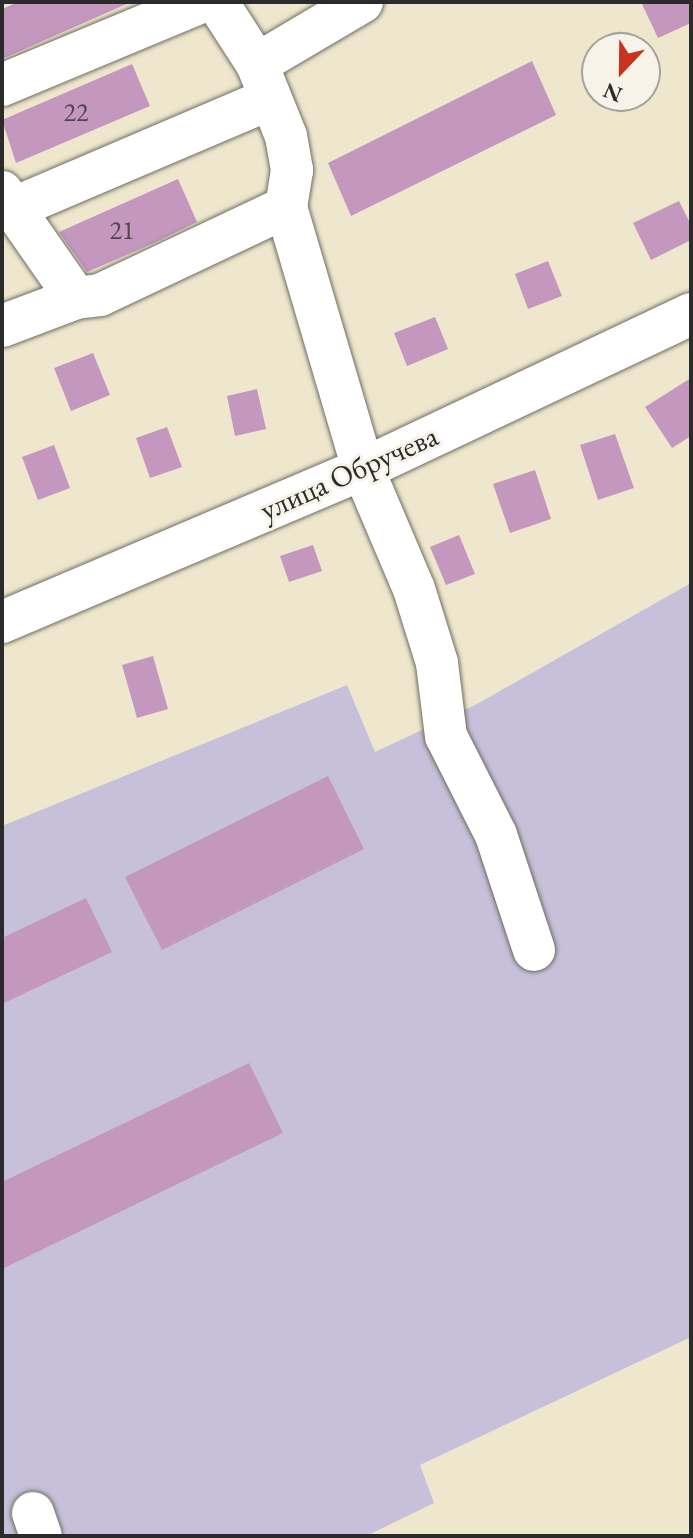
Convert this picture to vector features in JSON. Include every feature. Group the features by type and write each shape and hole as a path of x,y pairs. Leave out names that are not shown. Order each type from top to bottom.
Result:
{"street":[{"path":"2,85 201,2"},
{"path":"217,2 263,82 286,136 292,170 286,207 363,469 423,619 437,663 446,736 496,835 534,950"},
{"path":"76,298 45,259 8,200 263,82 362,2"},
{"path":"2,326 76,298 100,295 286,207"},
{"name":"улица Обручева","path":"2,622 363,469 691,314"}],"shaded area":[{"path":"691,583 691,1337 420,1465 434,1503 366,1536 2,1536 2,826 347,685 375,752 477,704"}],"building":[{"path":"18,2 131,2 2,59 2,9"},
{"path":"641,2 691,2 691,23 661,37 661,32 655,32"},
{"path":"532,61 556,115 351,216 328,163"},
{"path":"132,64 150,106 16,163 2,120"},
{"path":"178,179 197,222 154,243 87,272 59,232"},
{"path":"679,201 691,225 691,240 651,260 633,223"},
{"path":"548,261 562,296 528,309 515,274"},
{"path":"435,317 448,349 407,366 394,333"},
{"path":"93,353 110,395 71,411 54,368"},
{"path":"691,378 691,436 672,448 645,407"},
{"path":"257,389 266,429 235,436 227,396"},
{"path":"167,427 182,467 150,478 136,438"},
{"path":"615,434 634,488 598,500 580,445"},
{"path":"54,445 70,488 38,500 22,457"},
{"path":"535,470 551,519 510,533 493,484"},
{"path":"459,535 475,574 446,585 430,547"},
{"path":"313,545 322,571 289,582 280,556"},
{"path":"153,656 168,709 137,718 122,665"},
{"path":"328,776 364,849 162,950 125,877"},
{"path":"86,898 112,952 2,1004 2,938"},
{"path":"249,1063 283,1133 2,1269 2,1182"}]}
